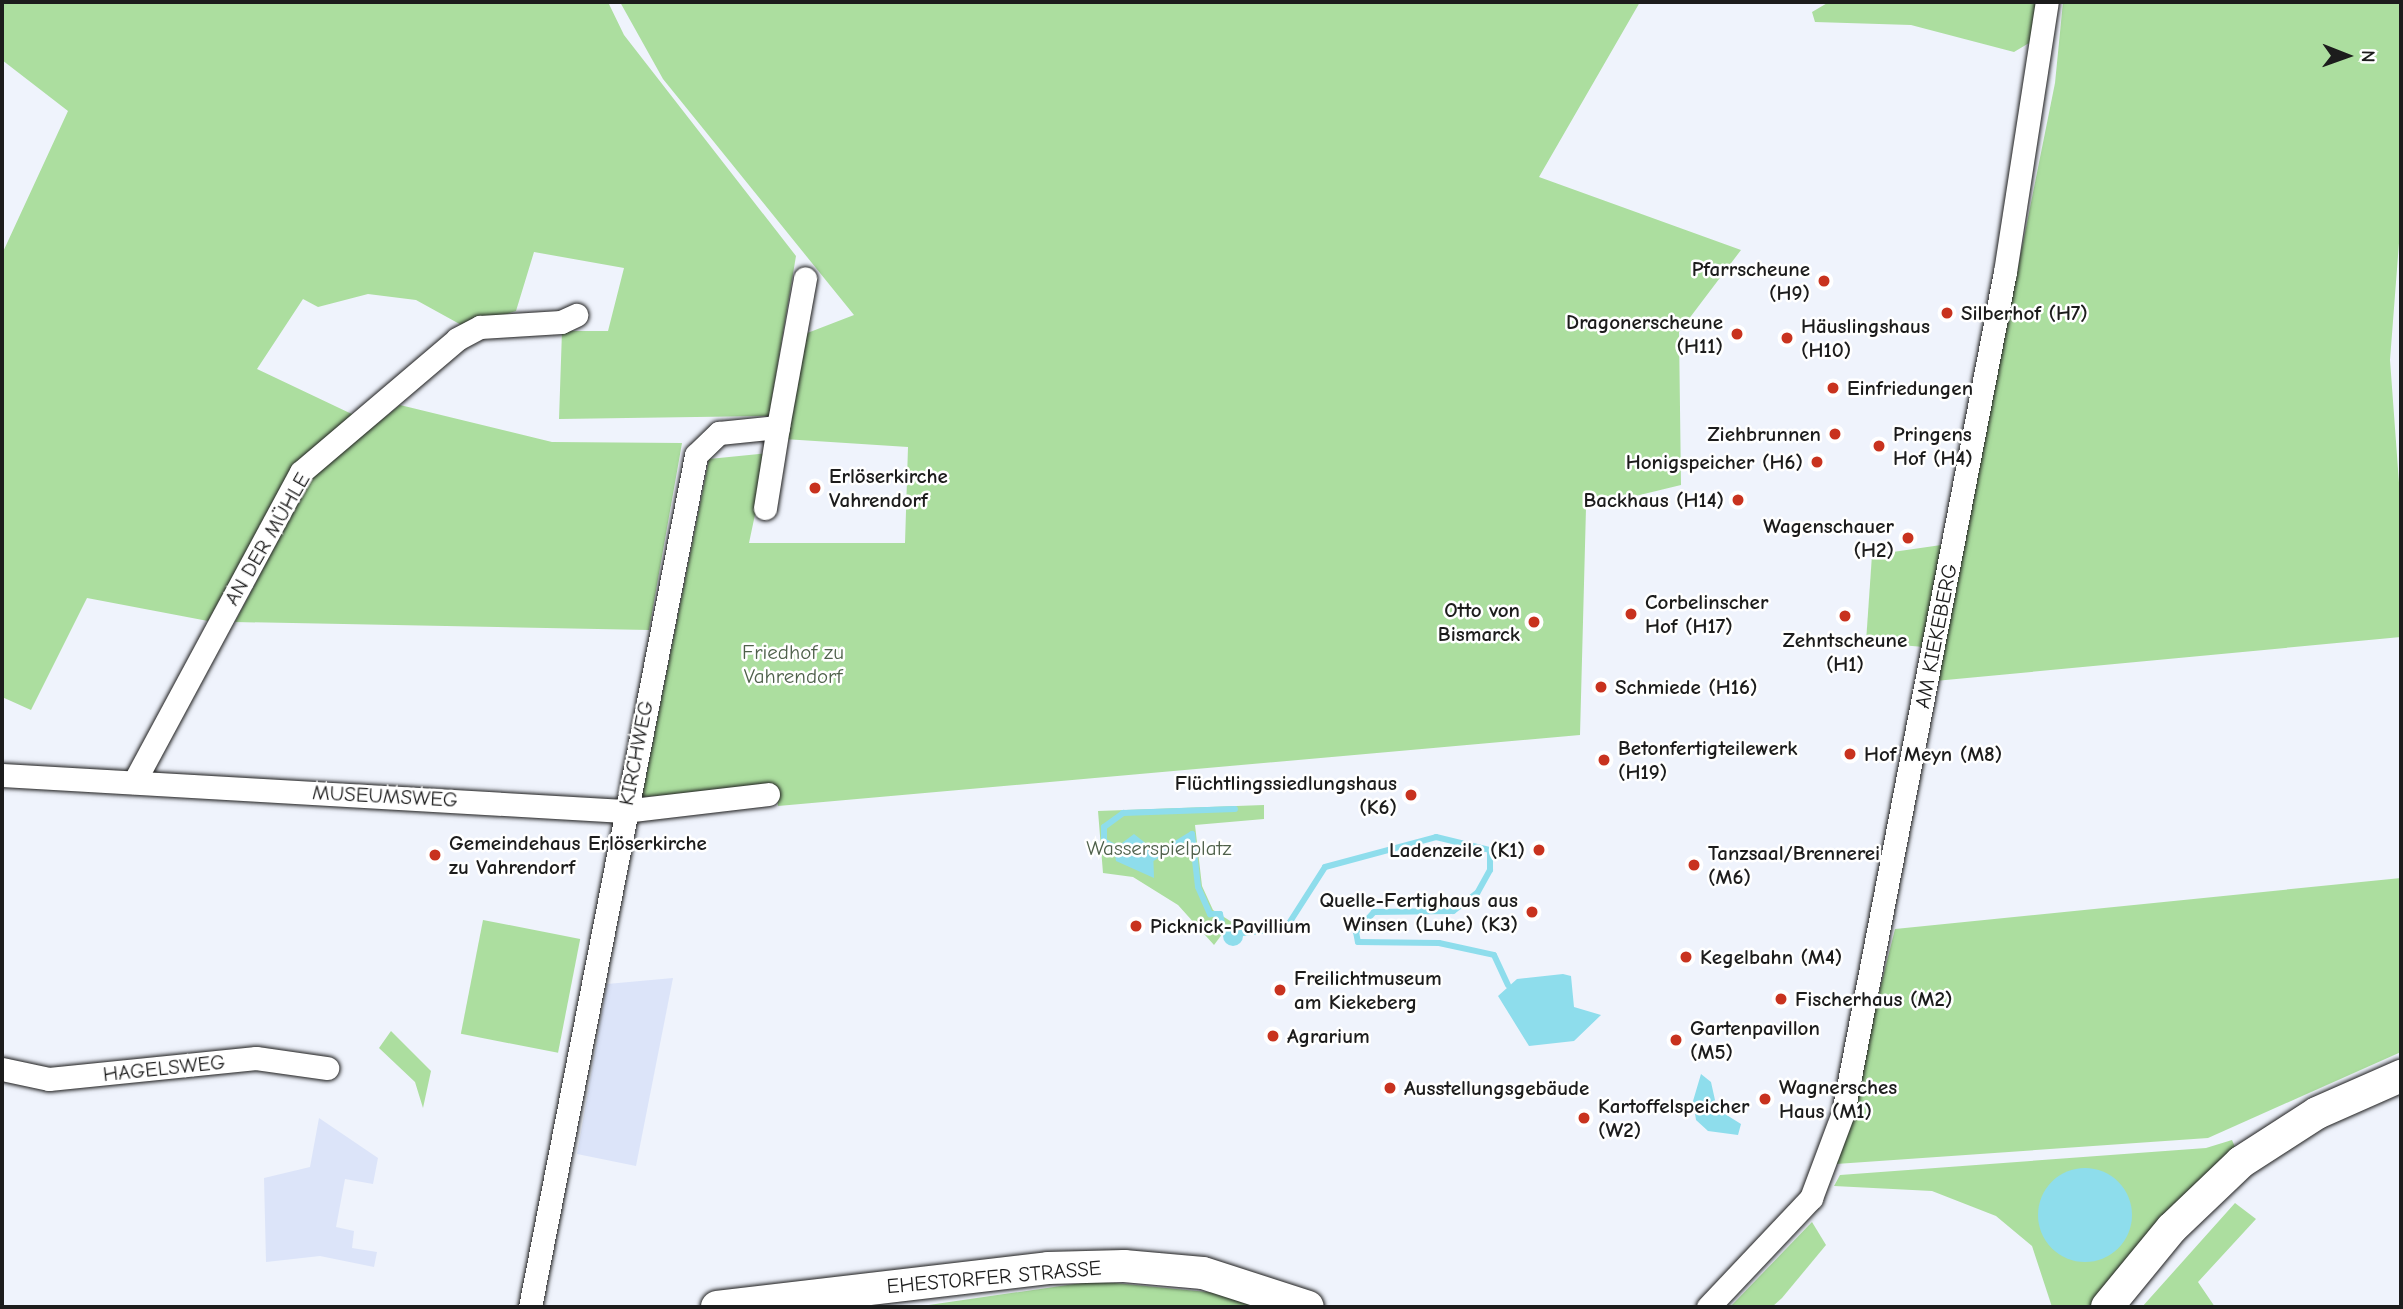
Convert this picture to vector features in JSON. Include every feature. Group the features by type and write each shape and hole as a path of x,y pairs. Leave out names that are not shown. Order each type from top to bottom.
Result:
{"street":[{"name":"AM KIEKEBERG","path":"1708,1307 1811,1198 1843,1113 2005,272 2047,2"},
{"path":"765,508 806,278"},
{"name":"AN DER MÜHLE","path":"134,782 302,472 457,339 480,327 561,322 576,315"},
{"name":"KIRCHWEG","path":"530,1307 624,811 696,455 719,433 778,427"},
{"name":"MUSEUMSWEG","path":"2,775 624,811 768,794"},
{"name":"HAGELSWEG","path":"2,1069 48,1079 256,1058 327,1068"},
{"path":"2107,1307 2172,1228 2241,1162 2317,1113 2401,1076"},
{"name":"EHESTORFER STRASSE","path":"717,1307 1048,1268 1124,1266 1203,1273 1308,1307"}],"shaded area":[{"path":"673,978 636,1166 577,1154 607,984"},
{"path":"319,1118 378,1158 373,1184 345,1179 336,1227 354,1231 352,1248 377,1252 374,1267 320,1256 266,1262 264,1178 310,1167"}],"green space":[{"path":"2,2 608,2 624,35 796,256 769,416 559,419 562,331 608,331 624,268 534,252 516,311 465,327 416,300 368,294 318,307 303,299 257,369 356,416 294,466 208,621 87,598 31,710 2,697 2,254 68,111 2,60"},
{"name":"Friedhof zu Vahrendorf","path":"620,2 1640,2 1539,177 1741,250 1679,332 1681,485 1586,508 1580,735 778,806 776,787 642,797 709,459 768,453 749,543 905,543 908,447 784,439 797,337 854,315 663,79"},
{"path":"1829,2 2040,2 2034,40 2014,52 1911,25 1815,22 1812,12"},
{"path":"2063,2 2401,2 2401,217 2390,360 2401,510 2401,637 1935,681 2055,83"},
{"path":"400,405 552,442 682,443 649,630 235,622 312,476"},
{"path":"1955,543 1935,648 1866,642 1872,555"},
{"name":"Wasserspielplatz","path":"1264,805 1264,819 1195,825 1202,886 1213,910 1238,926 1229,925 1214,945 1178,905 1133,877 1103,873 1098,811"},
{"path":"2401,878 2401,1052 2208,1138 1836,1164 1895,929"},
{"path":"483,920 580,939 558,1053 461,1034"},
{"path":"391,1031 431,1071 423,1108 415,1082 379,1048"},
{"path":"2232,1140 2238,1154 2096,1307 2052,1307 2032,1246 1996,1216 1932,1191 1834,1186 1840,1175 2206,1148"},
{"path":"2235,1203 2256,1219 2198,1282 2215,1307 2142,1307"},
{"path":"1812,1222 1826,1245 1782,1298 1772,1307 1730,1307"},
{"path":"1095,1281 1238,1295 1270,1307 915,1307"}],"water":[{"path":"1134,834 1153,849 1154,878 1116,861 1114,849"},
{"path":"1229,926 1237,926 1243,936 1237,946 1229,946 1223,940 1223,932"},
{"path":"1563,974 1571,976 1574,1007 1601,1015 1574,1041 1529,1046 1498,996 1517,979"},
{"path":"1701,1074 1711,1082 1717,1109 1741,1124 1738,1135 1708,1131 1696,1120 1693,1101"},
{"path":"2085,1168 2103,1172 2118,1182 2128,1197 2132,1215 2128,1233 2118,1248 2103,1258 2085,1262 2067,1258 2052,1248 2042,1233 2038,1215 2042,1197 2052,1182 2067,1172"}],"waterway":[{"path":"1120,850 1104,841 1104,827 1123,813 1235,809"},
{"path":"1151,859 1192,834 1198,887 1210,914 1220,914 1224,931 1243,933 1286,928 1325,867 1436,837 1490,850 1490,870 1477,893 1453,911 1374,912 1356,932 1358,942 1439,943 1494,955 1508,985"}],"place":[{"name":"Pfarrscheune (H9)","path":"1824,281"},
{"name":"Silberhof (H7)","path":"1947,313"},
{"name":"Dragonerscheune (H11)","path":"1737,334"},
{"name":"Häuslingshaus (H10)","path":"1787,338"},
{"name":"Einfriedungen","path":"1833,388"},
{"name":"Ziehbrunnen","path":"1835,434"},
{"name":"Pringens Hof (H4)","path":"1879,446"},
{"name":"Honigspeicher (H6)","path":"1817,462"},
{"name":"Erlöserkirche Vahrendorf","path":"815,488"},
{"name":"Backhaus (H14)","path":"1738,500"},
{"name":"Wagenschauer (H2)","path":"1908,538"},
{"name":"Corbelinscher Hof (H17)","path":"1631,614"},
{"name":"Zehntscheune (H1)","path":"1845,616"},
{"name":"Otto von Bismarck","path":"1534,622"},
{"name":"Schmiede (H16)","path":"1601,687"},
{"name":"Hof Meyn (M8)","path":"1850,754"},
{"name":"Betonfertigteilewerk (H19)","path":"1604,760"},
{"name":"Flüchtlingssiedlungshaus (K6)","path":"1411,795"},
{"name":"Ladenzeile (K1)","path":"1539,850"},
{"name":"Gemeindehaus Erlöserkirche zu Vahrendorf","path":"435,855"},
{"name":"Tanzsaal/Brennerei (M6)","path":"1694,865"},
{"name":"Quelle-Fertighaus aus Winsen (Luhe) (K3)","path":"1532,912"},
{"name":"Picknick-Pavillium","path":"1136,926"},
{"name":"Kegelbahn (M4)","path":"1686,957"},
{"name":"Freilichtmuseum am Kiekeberg","path":"1280,990"},
{"name":"Fischerhaus (M2)","path":"1781,999"},
{"name":"Agrarium","path":"1273,1036"},
{"name":"Gartenpavillon (M5)","path":"1676,1040"},
{"name":"Ausstellungsgebäude","path":"1390,1088"},
{"name":"Wagnersches Haus (M1)","path":"1765,1099"},
{"name":"Kartoffelspeicher (W2)","path":"1584,1118"}]}
